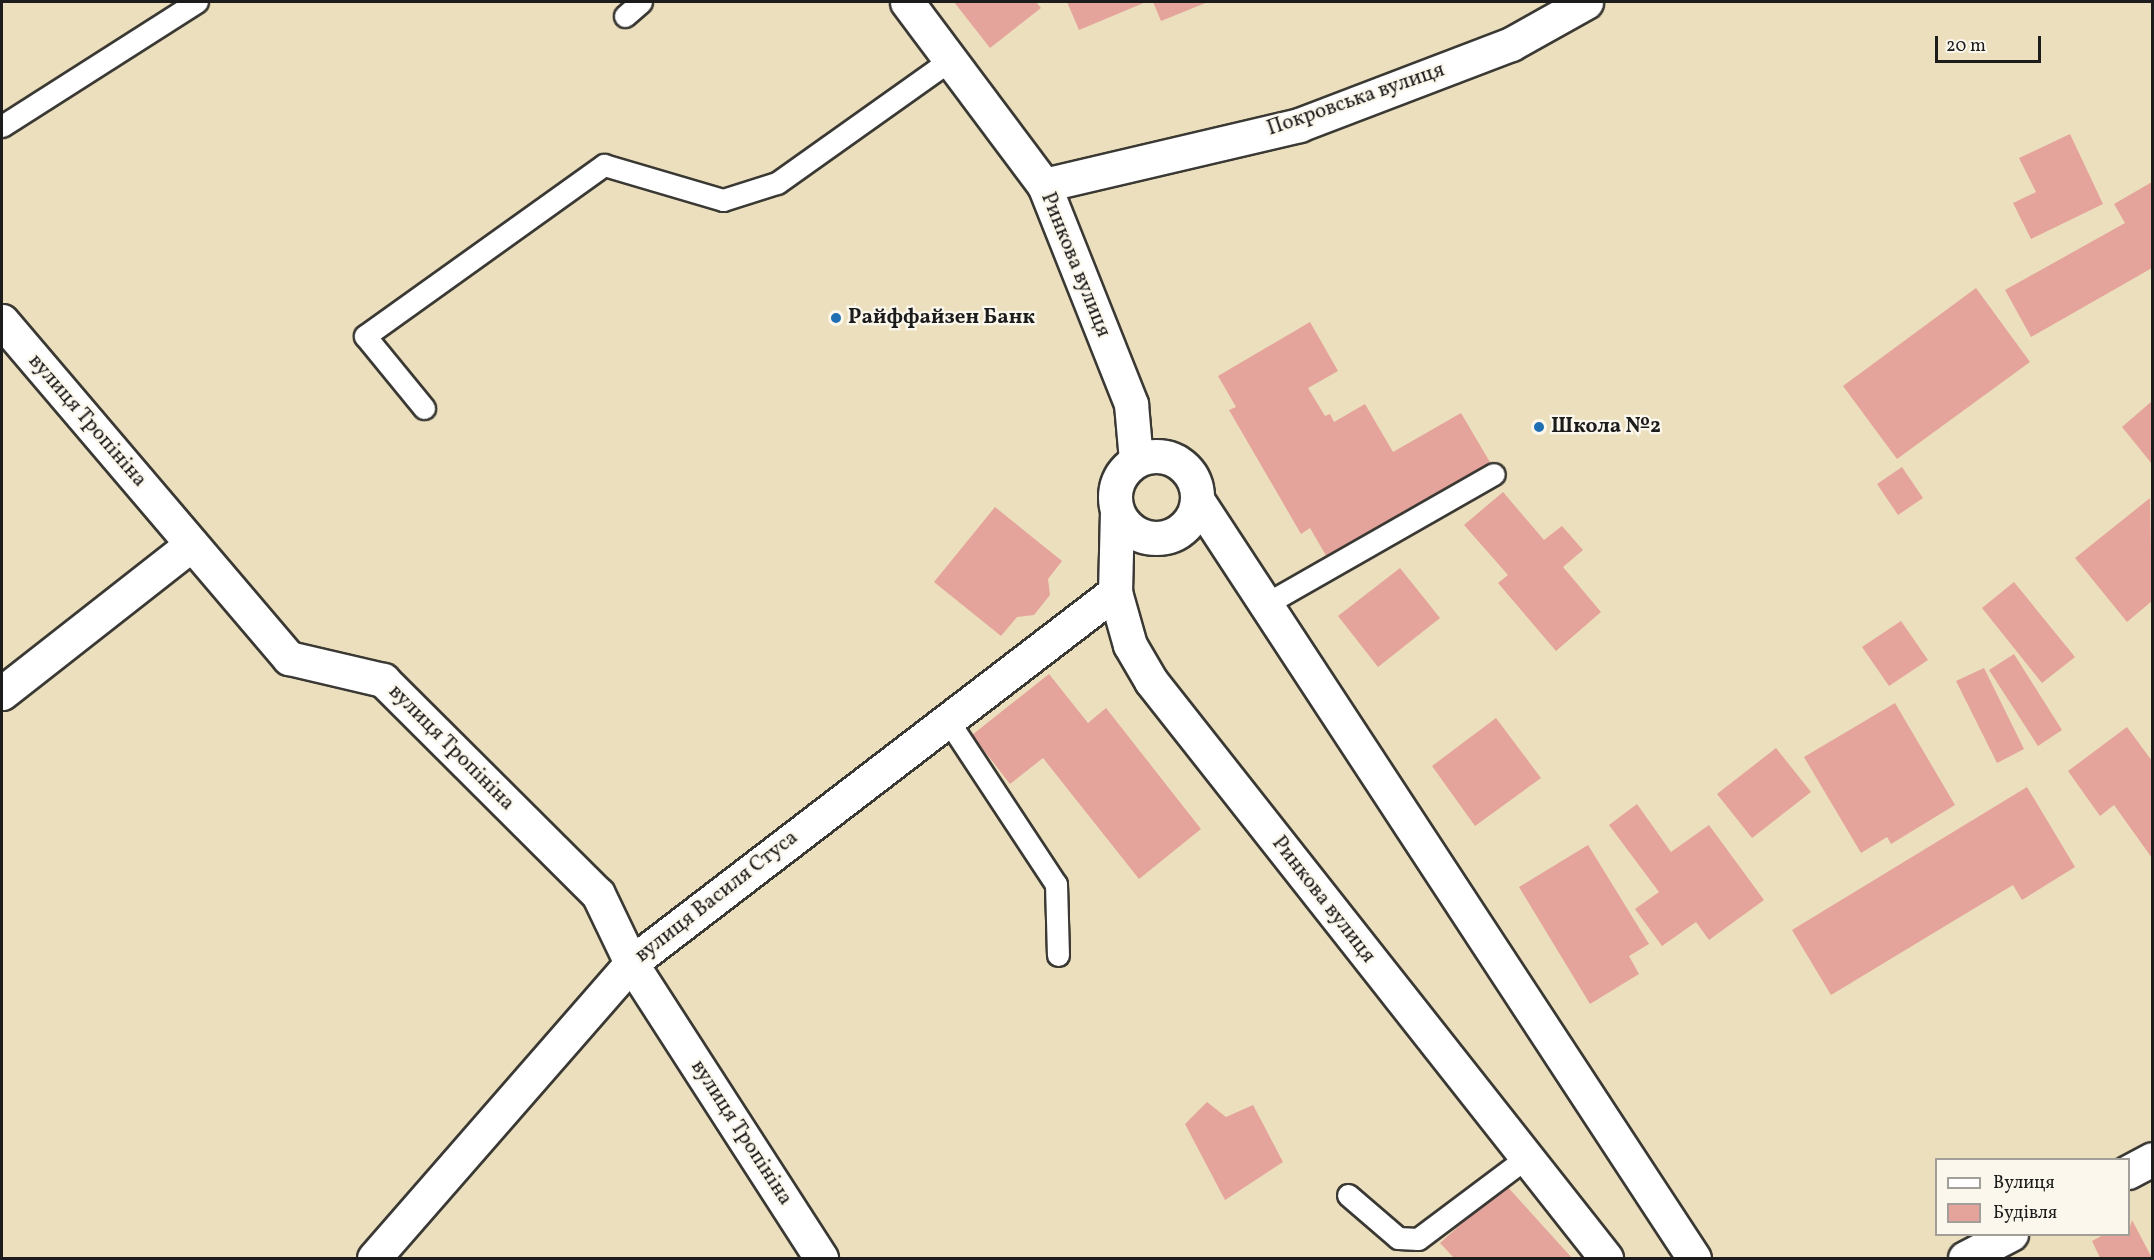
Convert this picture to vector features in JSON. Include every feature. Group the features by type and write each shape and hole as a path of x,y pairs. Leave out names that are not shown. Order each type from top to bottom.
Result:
{"street":[{"name":"Ринкова вулиця","path":"907,2 1044,185 1131,404 1136,460 1116,488 1115,592 1130,645 1151,681 1606,1258"},
{"name":"Покровська вулиця","path":"1044,185 1299,125 1511,44 1586,2"},
{"name":"вулиця Тропініна","path":"2,321 289,658 382,680 598,894 631,963 821,1258"},
{"path":"1136,460 1173,458 1192,475 1198,501 1694,1258"},
{"path":"1117,511 1135,532 1161,538 1186,526 1198,501"},
{"path":"2,693 192,544"},
{"name":"вулиця Василя Стуса","path":"374,1258 631,963 946,719 1115,592"},
{"path":"2130,1171 2152,1159"},
{"path":"1965,1258 2007,1236"}],"lane":[{"path":"2,126 197,2"},
{"path":"625,16 641,2"},
{"path":"424,408 365,336 604,165 723,200 777,183 951,60"},
{"path":"1266,604 1494,474"},
{"path":"946,719 1056,884 1058,955"},
{"path":"1348,1195 1398,1238 1418,1239 1526,1158"}],"building":[{"path":"954,2 1036,2 1041,8 990,48"},
{"path":"1067,2 1146,2 1079,30"},
{"path":"1153,2 1208,2 1161,21"},
{"path":"2070,134 2103,204 2031,239 2013,203 2036,192 2019,158"},
{"path":"2152,182 2152,268 2031,337 2005,290 2125,223 2114,204"},
{"path":"1976,288 2030,362 1897,459 1843,386"},
{"path":"1310,322 1338,371 1308,388 1325,416 1330,414 1334,422 1365,404 1393,452 1461,413 1491,464 1328,559 1310,528 1301,534 1229,410 1236,407 1218,376"},
{"path":"2152,401 2152,464 2122,427"},
{"path":"1902,467 1923,498 1898,515 1877,484"},
{"path":"1503,492 1544,540 1562,526 1583,550 1563,567 1601,612 1556,651 1498,583 1508,575 1464,525"},
{"path":"2150,498 2152,601 2127,622 2075,558"},
{"path":"995,507 1062,561 1048,579 1050,595 1034,615 1017,617 1001,636 934,582"},
{"path":"1400,568 1440,618 1378,667 1338,616"},
{"path":"2014,582 2075,657 2042,683 1982,608"},
{"path":"1901,621 1928,660 1889,686 1862,647"},
{"path":"2014,654 2062,730 2038,746 1989,670"},
{"path":"1984,668 2024,749 1997,763 1956,681"},
{"path":"1049,674 1088,723 1106,708 1201,829 1139,879 1043,758 1010,784 972,735"},
{"path":"1895,703 1955,805 1891,844 1887,837 1861,853 1804,757"},
{"path":"1496,718 1541,778 1475,826 1432,766"},
{"path":"2127,727 2152,761 2152,858 2114,805 2100,816 2068,771"},
{"path":"1776,748 1811,792 1752,838 1717,794"},
{"path":"2027,787 2075,867 2022,900 2013,885 1831,995 1792,930"},
{"path":"1637,804 1671,852 1709,825 1764,900 1709,940 1696,922 1662,946 1635,909 1659,892 1609,825"},
{"path":"1588,845 1649,944 1629,956 1639,974 1590,1004 1519,887"},
{"path":"1207,1102 1226,1117 1253,1105 1283,1162 1225,1200 1185,1124"},
{"path":"1505,1184 1572,1258 1454,1258 1440,1243"},
{"path":"2132,1220 2152,1258 2100,1258 2092,1241 2101,1236 2130,1236"}],"place":[{"name":"Райффайзен Банк","path":"836,318"},
{"name":"Школа №2","path":"1539,427"}]}
